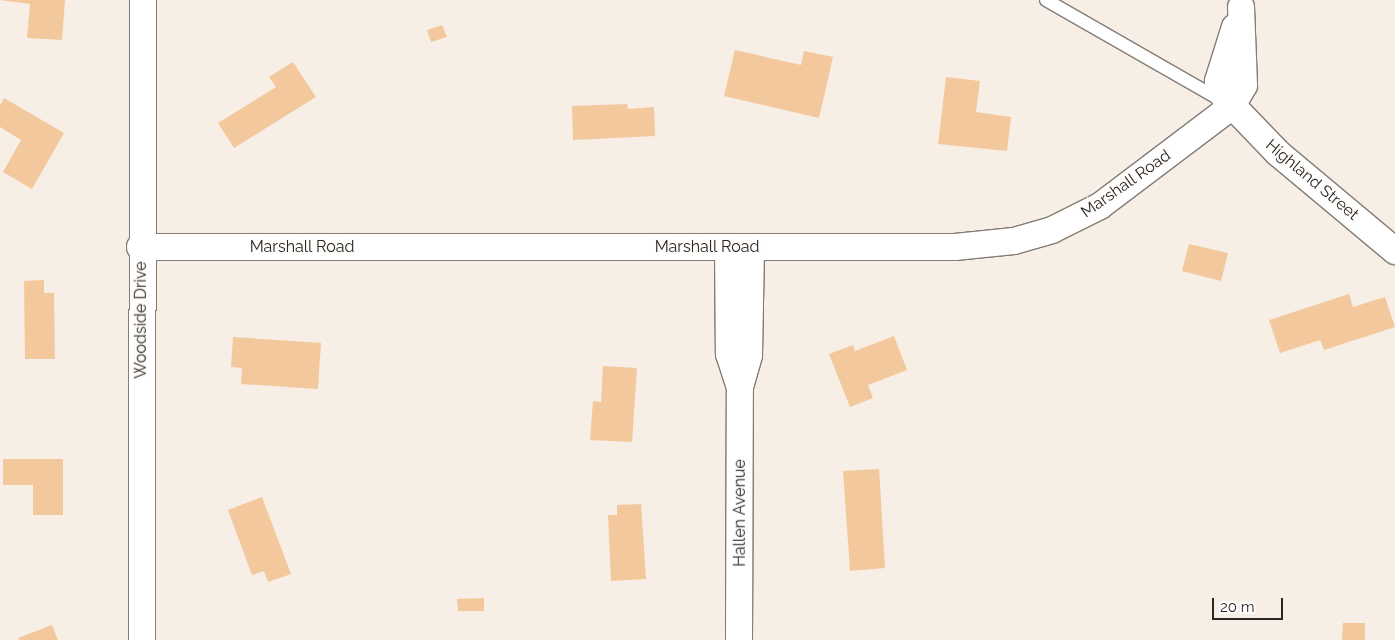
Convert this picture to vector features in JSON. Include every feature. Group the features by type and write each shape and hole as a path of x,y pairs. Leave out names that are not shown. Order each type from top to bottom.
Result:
{"street":[{"name":"Woodside Drive","path":"142,640 140,247 143,0"},
{"path":"1232,106 1244,85 1242,3"},
{"name":"Marshall Road","path":"140,247 976,246 1034,236 1069,223 1100,206 1232,106"},
{"name":"Highland Street","path":"1232,106 1283,157 1395,251"},
{"name":"Hallen Avenue","path":"739,247 729,354 740,387 739,640"}],"lane":[{"path":"1046,0 1232,106"}],"building":[{"path":"0,0 65,0 62,40 27,38 30,4"},
{"path":"442,25 447,37 431,42 427,30"},
{"path":"735,50 801,65 804,51 833,57 819,118 724,96"},
{"path":"293,62 316,97 234,148 218,123 276,87 269,77"},
{"path":"946,77 980,81 976,112 1011,117 1007,151 938,144"},
{"path":"4,98 64,133 32,189 3,172 21,140 0,127 0,105"},
{"path":"627,104 628,109 654,107 655,136 573,140 572,106"},
{"path":"1189,244 1228,253 1221,281 1182,271"},
{"path":"44,280 44,293 54,293 55,359 25,359 24,281"},
{"path":"1349,294 1353,307 1385,297 1395,327 1324,350 1320,340 1280,353 1269,320"},
{"path":"894,336 907,370 868,385 873,398 850,407 829,354 853,345 855,351"},
{"path":"233,337 321,343 318,389 241,384 242,368 231,367"},
{"path":"603,366 637,368 632,442 590,440 593,401 601,402"},
{"path":"3,459 63,459 63,515 33,515 33,485 3,485"},
{"path":"879,469 885,568 850,571 843,471"},
{"path":"262,497 291,574 268,582 264,571 252,575 228,510"},
{"path":"641,504 646,579 611,581 608,515 617,515 617,505"},
{"path":"484,598 484,611 458,611 457,599"},
{"path":"1343,623 1365,623 1365,640 1342,640"},
{"path":"52,625 58,640 19,640 18,638"}]}
